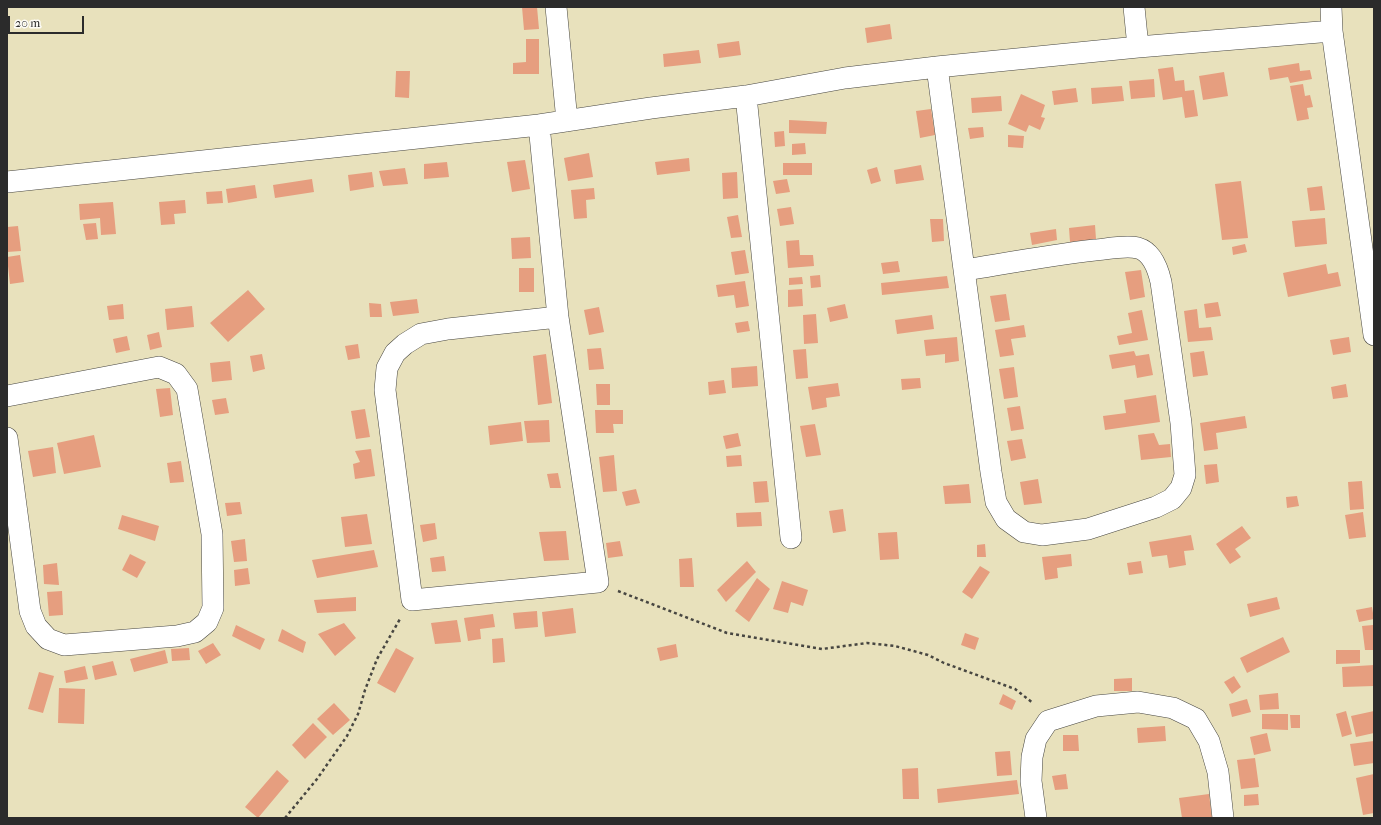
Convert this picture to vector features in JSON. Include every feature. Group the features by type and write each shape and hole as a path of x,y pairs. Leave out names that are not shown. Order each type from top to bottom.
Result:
{"street":[{"path":"556,7 567,121"},
{"path":"1134,7 1138,47"},
{"path":"1331,7 1332,31 1369,269 1374,335"},
{"path":"7,182 539,125 651,108 746,96 845,78 1138,47 1332,31"},
{"path":"937,68 996,502 1006,519 1024,532 1042,536 1088,528 1156,507 1172,498 1181,488 1185,475 1181,423 1162,282 1158,268 1150,256 1138,248 1120,247 1061,254 965,270"},
{"path":"746,96 790,538"},
{"path":"539,125 558,316 598,582 412,600 385,390 387,368 395,353 405,344 421,334 448,329 558,316"},
{"path":"7,396 159,367 176,374 187,389 212,534 213,608 207,622 195,632 177,636 64,645 48,640 36,626 30,611 7,438"},
{"path":"1036,818 1031,780 1032,757 1036,739 1048,721 1096,706 1138,702 1173,708 1196,719 1209,741 1218,772 1223,818"}],"path":[{"path":"598,582 630,596 727,633 822,649 867,643 895,646 928,655 1015,689 1034,703 1048,721"},
{"path":"285,818 317,779 347,736 358,714 365,690 377,659 412,600"}],"building":[{"path":"522,7 537,7 539,29 524,30"},
{"path":"890,24 892,39 867,43 865,28"},
{"path":"526,39 539,39 539,74 513,74 513,63 526,62"},
{"path":"739,41 741,55 719,58 717,44"},
{"path":"699,50 701,63 664,67 663,54"},
{"path":"1299,63 1300,71 1310,70 1312,79 1290,83 1288,77 1270,80 1268,68"},
{"path":"1173,67 1175,81 1184,80 1185,91 1194,90 1198,116 1185,118 1182,97 1163,100 1158,69"},
{"path":"396,71 410,71 409,98 395,97"},
{"path":"1224,72 1228,96 1203,100 1199,76"},
{"path":"1154,79 1155,97 1131,99 1129,81"},
{"path":"1303,84 1305,96 1310,95 1313,107 1307,108 1309,119 1297,121 1290,86"},
{"path":"1122,86 1124,101 1092,104 1091,88"},
{"path":"1076,88 1078,102 1054,105 1052,91"},
{"path":"1021,94 1045,105 1041,117 1045,118 1040,130 1029,125 1026,132 1008,124"},
{"path":"1001,96 1002,111 972,113 971,98"},
{"path":"931,109 935,135 920,138 916,111"},
{"path":"789,120 827,122 826,134 789,133"},
{"path":"983,127 984,137 970,139 968,128"},
{"path":"784,131 785,146 775,147 774,132"},
{"path":"1008,135 1024,136 1023,148 1008,147"},
{"path":"805,143 806,154 792,155 792,144"},
{"path":"589,153 593,177 568,181 564,158"},
{"path":"689,158 690,171 657,175 655,162"},
{"path":"525,160 530,189 512,192 507,162"},
{"path":"447,162 449,177 424,179 424,164"},
{"path":"783,163 812,163 812,175 783,175"},
{"path":"921,165 924,180 896,184 894,170"},
{"path":"877,167 881,181 871,184 867,170"},
{"path":"405,168 408,184 383,186 379,171"},
{"path":"372,172 374,187 350,191 348,175"},
{"path":"737,172 738,198 723,199 722,173"},
{"path":"312,179 314,192 275,198 273,185"},
{"path":"787,179 790,192 776,194 773,181"},
{"path":"1241,181 1248,238 1222,240 1215,184"},
{"path":"255,185 257,198 228,203 226,189"},
{"path":"1322,186 1325,210 1310,211 1307,188"},
{"path":"594,188 595,199 586,200 587,218 574,219 571,190"},
{"path":"222,191 223,203 207,204 206,192"},
{"path":"185,200 186,213 174,214 175,224 161,225 159,202"},
{"path":"113,202 116,234 101,235 100,218 80,220 79,204"},
{"path":"791,207 794,224 780,226 777,209"},
{"path":"738,215 742,237 731,238 727,217"},
{"path":"1325,218 1327,244 1295,247 1292,221"},
{"path":"930,219 943,219 944,241 932,242"},
{"path":"96,223 98,239 86,240 83,224"},
{"path":"1095,225 1096,239 1070,242 1069,228"},
{"path":"18,226 21,251 7,252 7,227"},
{"path":"1056,229 1057,240 1032,245 1030,233"},
{"path":"530,237 531,258 512,259 511,238"},
{"path":"799,240 800,255 813,255 814,266 788,268 786,241"},
{"path":"1245,244 1247,252 1233,255 1232,247"},
{"path":"745,250 749,273 735,275 731,252"},
{"path":"20,255 24,282 10,284 7,257"},
{"path":"898,261 900,272 883,274 881,263"},
{"path":"1326,264 1328,274 1338,272 1341,286 1288,297 1283,273"},
{"path":"519,268 534,268 534,292 519,292"},
{"path":"1141,270 1145,297 1130,300 1125,272"},
{"path":"820,275 821,287 811,288 810,276"},
{"path":"947,276 949,288 882,295 881,283"},
{"path":"802,277 803,284 789,285 789,278"},
{"path":"745,281 749,306 736,308 734,295 718,297 716,285"},
{"path":"802,289 803,306 788,307 788,290"},
{"path":"248,290 265,309 228,342 210,323"},
{"path":"1006,294 1010,320 995,322 990,296"},
{"path":"417,299 419,313 393,316 390,302"},
{"path":"1218,302 1221,316 1206,318 1204,304"},
{"path":"369,303 381,304 382,317 370,317"},
{"path":"123,304 124,319 109,320 107,306"},
{"path":"845,304 848,318 830,322 827,308"},
{"path":"192,306 194,327 167,330 165,309"},
{"path":"599,307 604,332 589,335 584,310"},
{"path":"1197,309 1199,328 1211,327 1213,340 1188,342 1184,311"},
{"path":"1142,310 1148,340 1119,345 1117,336 1132,333 1128,313"},
{"path":"816,314 818,343 804,344 803,315"},
{"path":"932,315 934,329 897,334 895,320"},
{"path":"748,321 750,331 737,333 735,323"},
{"path":"1024,325 1026,337 1011,339 1014,355 1000,357 995,330"},
{"path":"159,332 162,347 150,350 147,335"},
{"path":"127,336 130,350 116,353 113,339"},
{"path":"957,337 959,361 945,363 945,354 926,356 924,340"},
{"path":"1349,337 1351,352 1333,355 1330,340"},
{"path":"358,344 360,358 348,360 345,346"},
{"path":"601,348 604,369 589,370 587,349"},
{"path":"806,349 808,378 796,379 793,350"},
{"path":"1134,351 1136,356 1149,354 1153,375 1137,378 1135,365 1112,369 1109,355"},
{"path":"1204,351 1208,375 1193,377 1190,353"},
{"path":"262,354 265,369 253,372 250,356"},
{"path":"546,354 552,403 538,405 533,356"},
{"path":"230,361 232,380 212,382 210,363"},
{"path":"757,366 758,386 732,388 731,368"},
{"path":"1014,367 1018,397 1004,399 999,369"},
{"path":"920,378 921,388 902,390 901,379"},
{"path":"724,380 726,393 709,395 708,382"},
{"path":"838,383 840,396 826,398 827,407 812,410 808,387"},
{"path":"596,384 610,384 610,405 597,405"},
{"path":"1346,384 1348,397 1333,399 1331,387"},
{"path":"170,388 173,415 160,417 156,389"},
{"path":"1156,395 1160,422 1105,430 1103,416 1126,413 1124,400"},
{"path":"226,398 229,413 215,415 212,400"},
{"path":"1020,406 1024,429 1011,431 1007,408"},
{"path":"365,409 370,437 356,439 351,411"},
{"path":"595,410 623,410 623,424 613,424 614,433 596,433"},
{"path":"1245,416 1247,428 1216,433 1218,449 1204,451 1200,423"},
{"path":"549,420 550,442 527,443 524,421"},
{"path":"521,422 523,441 490,445 488,426"},
{"path":"815,424 821,455 806,457 800,426"},
{"path":"738,433 741,446 726,449 723,436"},
{"path":"1154,433 1159,445 1170,444 1171,457 1141,460 1138,435"},
{"path":"94,435 101,467 64,474 57,443"},
{"path":"1022,439 1026,458 1011,461 1007,441"},
{"path":"53,447 56,473 33,477 28,451"},
{"path":"371,449 375,476 355,479 353,464 360,462 355,451"},
{"path":"614,455 617,491 603,492 599,457"},
{"path":"741,455 742,466 727,467 726,456"},
{"path":"181,461 184,482 170,483 167,463"},
{"path":"1217,464 1219,482 1206,484 1204,465"},
{"path":"558,473 561,488 550,488 547,474"},
{"path":"1038,479 1042,503 1024,505 1020,482"},
{"path":"767,481 769,502 755,503 753,482"},
{"path":"1362,481 1364,509 1350,510 1348,482"},
{"path":"969,484 971,503 945,504 943,486"},
{"path":"636,489 640,503 626,506 622,492"},
{"path":"1297,496 1299,506 1287,508 1286,497"},
{"path":"240,502 242,514 227,516 225,503"},
{"path":"843,509 846,531 833,533 829,511"},
{"path":"761,512 762,526 737,527 736,513"},
{"path":"1363,512 1366,537 1349,539 1345,515"},
{"path":"367,514 372,544 345,547 341,517"},
{"path":"122,515 159,526 155,541 118,529"},
{"path":"435,523 437,539 423,542 420,525"},
{"path":"1242,526 1251,538 1235,549 1241,557 1230,564 1216,544"},
{"path":"566,531 569,560 544,561 539,532"},
{"path":"897,532 899,559 880,560 878,533"},
{"path":"1191,535 1194,550 1184,551 1186,565 1169,568 1167,555 1152,557 1149,542"},
{"path":"245,539 247,561 234,562 231,541"},
{"path":"620,541 623,556 608,558 606,543"},
{"path":"985,544 986,557 977,557 977,545"},
{"path":"374,550 378,567 317,578 312,560"},
{"path":"130,554 146,562 137,578 122,570"},
{"path":"1071,554 1072,566 1057,568 1058,578 1045,580 1042,557"},
{"path":"444,556 446,571 432,572 430,558"},
{"path":"692,558 694,587 680,587 679,559"},
{"path":"747,561 756,572 726,602 717,590"},
{"path":"1141,561 1143,573 1129,575 1127,563"},
{"path":"57,563 59,585 44,584 43,565"},
{"path":"980,566 990,572 972,599 962,592"},
{"path":"248,568 250,584 235,586 234,570"},
{"path":"757,578 770,589 749,622 735,611"},
{"path":"782,581 808,590 803,606 791,602 788,613 773,609"},
{"path":"62,591 63,615 49,616 47,592"},
{"path":"356,597 356,611 317,613 314,600"},
{"path":"1277,597 1280,609 1250,617 1247,604"},
{"path":"1372,607 1374,619 1359,622 1356,610"},
{"path":"573,608 576,633 545,637 542,612"},
{"path":"537,611 538,627 515,629 513,613"},
{"path":"493,614 495,627 480,629 481,639 468,641 464,618"},
{"path":"457,620 461,642 435,644 431,623"},
{"path":"344,623 356,638 335,656 318,634"},
{"path":"236,625 265,639 260,650 232,636"},
{"path":"1373,625 1374,650 1365,650 1362,626"},
{"path":"282,629 306,642 303,653 278,641"},
{"path":"965,633 979,638 975,650 961,645"},
{"path":"1283,637 1290,652 1247,673 1240,658"},
{"path":"503,638 505,662 493,663 492,639"},
{"path":"213,643 221,655 206,664 198,651"},
{"path":"676,644 678,657 660,661 657,648"},
{"path":"189,648 190,660 172,661 171,649"},
{"path":"396,648 414,658 395,693 377,683"},
{"path":"165,650 168,663 134,672 130,659"},
{"path":"1336,650 1360,650 1360,663 1336,664"},
{"path":"113,661 117,675 95,680 92,666"},
{"path":"1374,665 1374,686 1343,687 1342,667"},
{"path":"85,666 88,679 66,683 64,671"},
{"path":"39,672 54,676 43,713 28,709"},
{"path":"1234,676 1241,687 1232,694 1224,682"},
{"path":"1132,678 1132,691 1114,691 1114,679"},
{"path":"59,688 85,689 84,724 58,723"},
{"path":"1278,693 1279,709 1260,710 1259,695"},
{"path":"1003,694 1016,701 1012,710 999,704"},
{"path":"1247,699 1251,712 1232,717 1229,704"},
{"path":"334,703 350,720 333,735 317,719"},
{"path":"1346,711 1352,734 1342,737 1336,714"},
{"path":"1374,711 1374,733 1356,737 1351,716"},
{"path":"1262,714 1288,714 1288,730 1262,729"},
{"path":"1290,715 1300,715 1300,728 1291,728"},
{"path":"313,723 327,737 305,759 292,745"},
{"path":"1165,726 1166,741 1138,743 1137,728"},
{"path":"1267,733 1271,751 1254,755 1250,737"},
{"path":"1063,735 1078,735 1079,751 1063,751"},
{"path":"1374,741 1374,763 1354,766 1350,744"},
{"path":"1010,751 1012,775 997,776 995,752"},
{"path":"1255,758 1259,787 1241,789 1237,760"},
{"path":"918,768 919,799 903,799 902,769"},
{"path":"277,770 289,781 258,818 245,807"},
{"path":"1066,774 1068,789 1055,790 1052,776"},
{"path":"1374,774 1374,813 1363,815 1356,778"},
{"path":"1017,780 1019,794 938,803 937,789"},
{"path":"1209,794 1212,818 1182,818 1179,798"},
{"path":"1258,794 1259,805 1244,806 1244,795"}]}
